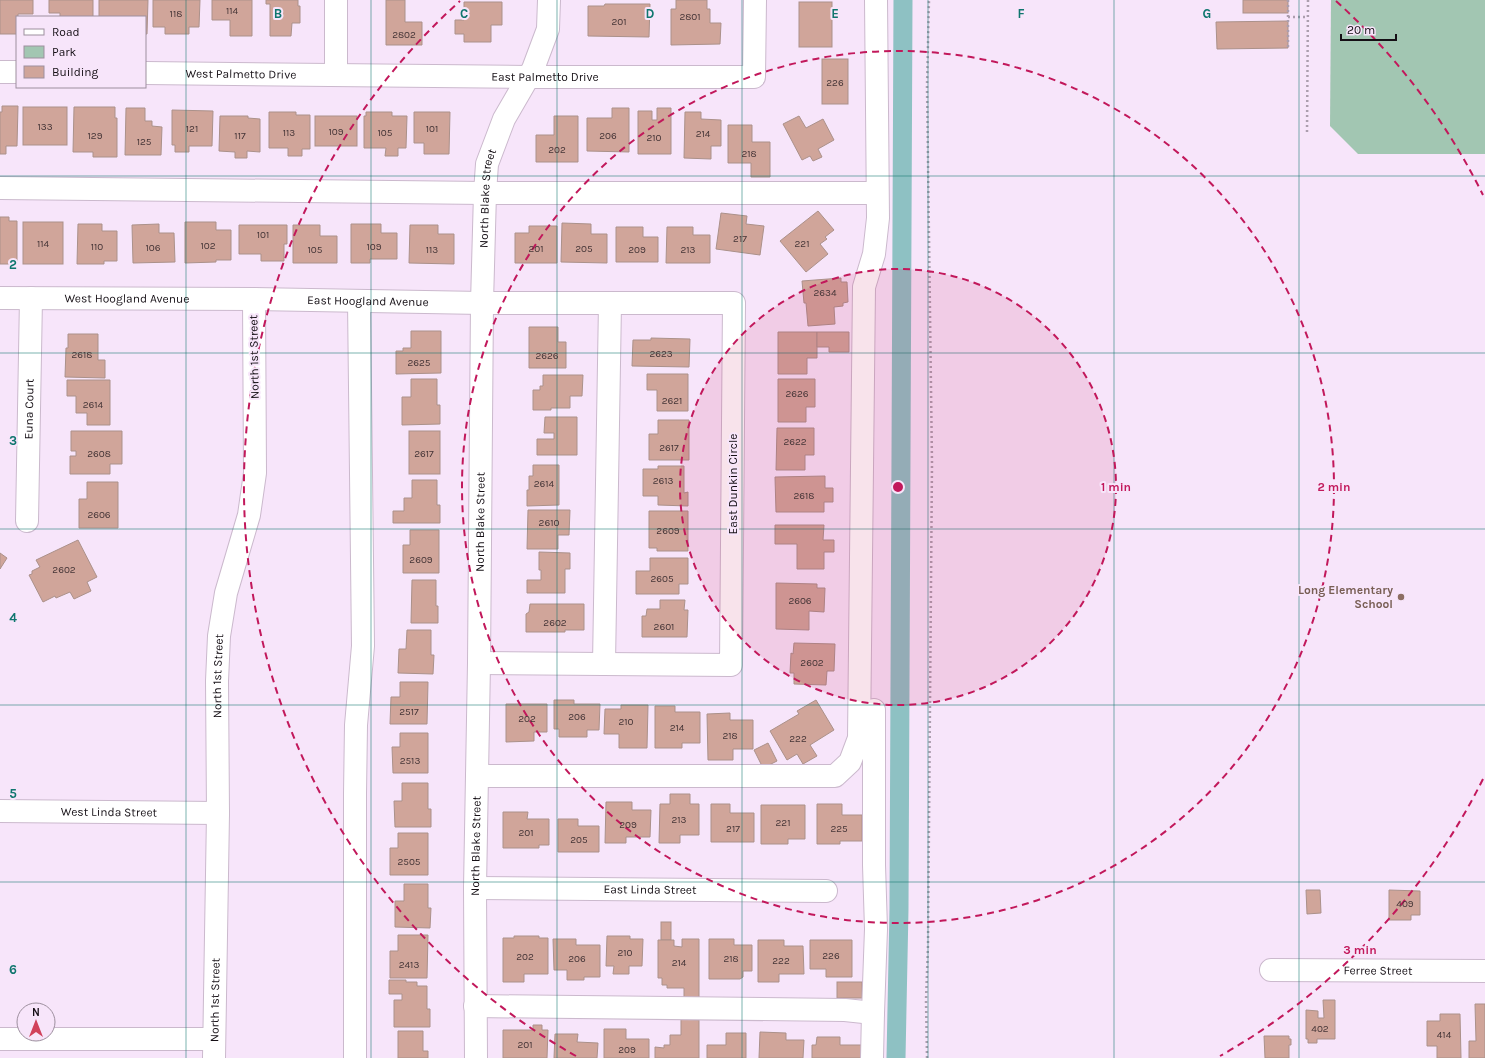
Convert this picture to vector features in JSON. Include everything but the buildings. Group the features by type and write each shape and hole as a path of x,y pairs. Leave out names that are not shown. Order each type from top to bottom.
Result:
{"street":[{"path":"336,0 336,75"},
{"name":"North Blake Street","path":"476,1058 475,888 479,663 482,303 487,164 504,119 533,69 548,29 549,0"},
{"name":"East Palmetto Drive","path":"336,75 754,77 755,0"},
{"path":"477,776 835,776 850,762 859,738 864,287 874,254 878,218 876,0"},
{"path":"0,72 16,72"},
{"name":"West Palmetto Drive","path":"146,73 336,75"},
{"path":"0,188 485,193 878,193"},
{"name":"West Hoogland Avenue","path":"0,298 254,299"},
{"name":"Euna Court","path":"27,520 31,298"},
{"name":"East Hoogland Avenue","path":"254,299 482,303"},
{"name":"North 1st Street","path":"214,1049 218,813 217,681 219,636 226,593 249,514 255,473 254,299"},
{"path":"355,1058 356,725 363,646 359,301"},
{"name":"East Dunkin Circle","path":"479,663 732,665 734,303 482,303"},
{"path":"604,664 610,303"},
{"path":"860,678 868,678 874,682 874,866 876,929 872,1058"},
{"name":"West Linda Street","path":"0,811 218,813"},
{"name":"East Linda Street","path":"475,888 826,891"},
{"name":"Ferree Street","path":"1271,970 1485,971"},
{"path":"475,1006 845,1010 873,1013"},
{"path":"0,1039 214,1049"}],"path":[{"path":"927,1058 926,1000 928,945 932,463 927,86 929,0"},
{"path":"1288,0 1288,48"},
{"path":"1307,132 1308,0"},
{"path":"1288,17 1307,17"}],"green space":[{"path":"1331,0 1485,0 1485,154 1358,154 1330,126"}],"waterway":[{"path":"896,1058 899,909 903,0"}],"place":[{"name":"Long Elementary School","path":"1401,597"}]}
